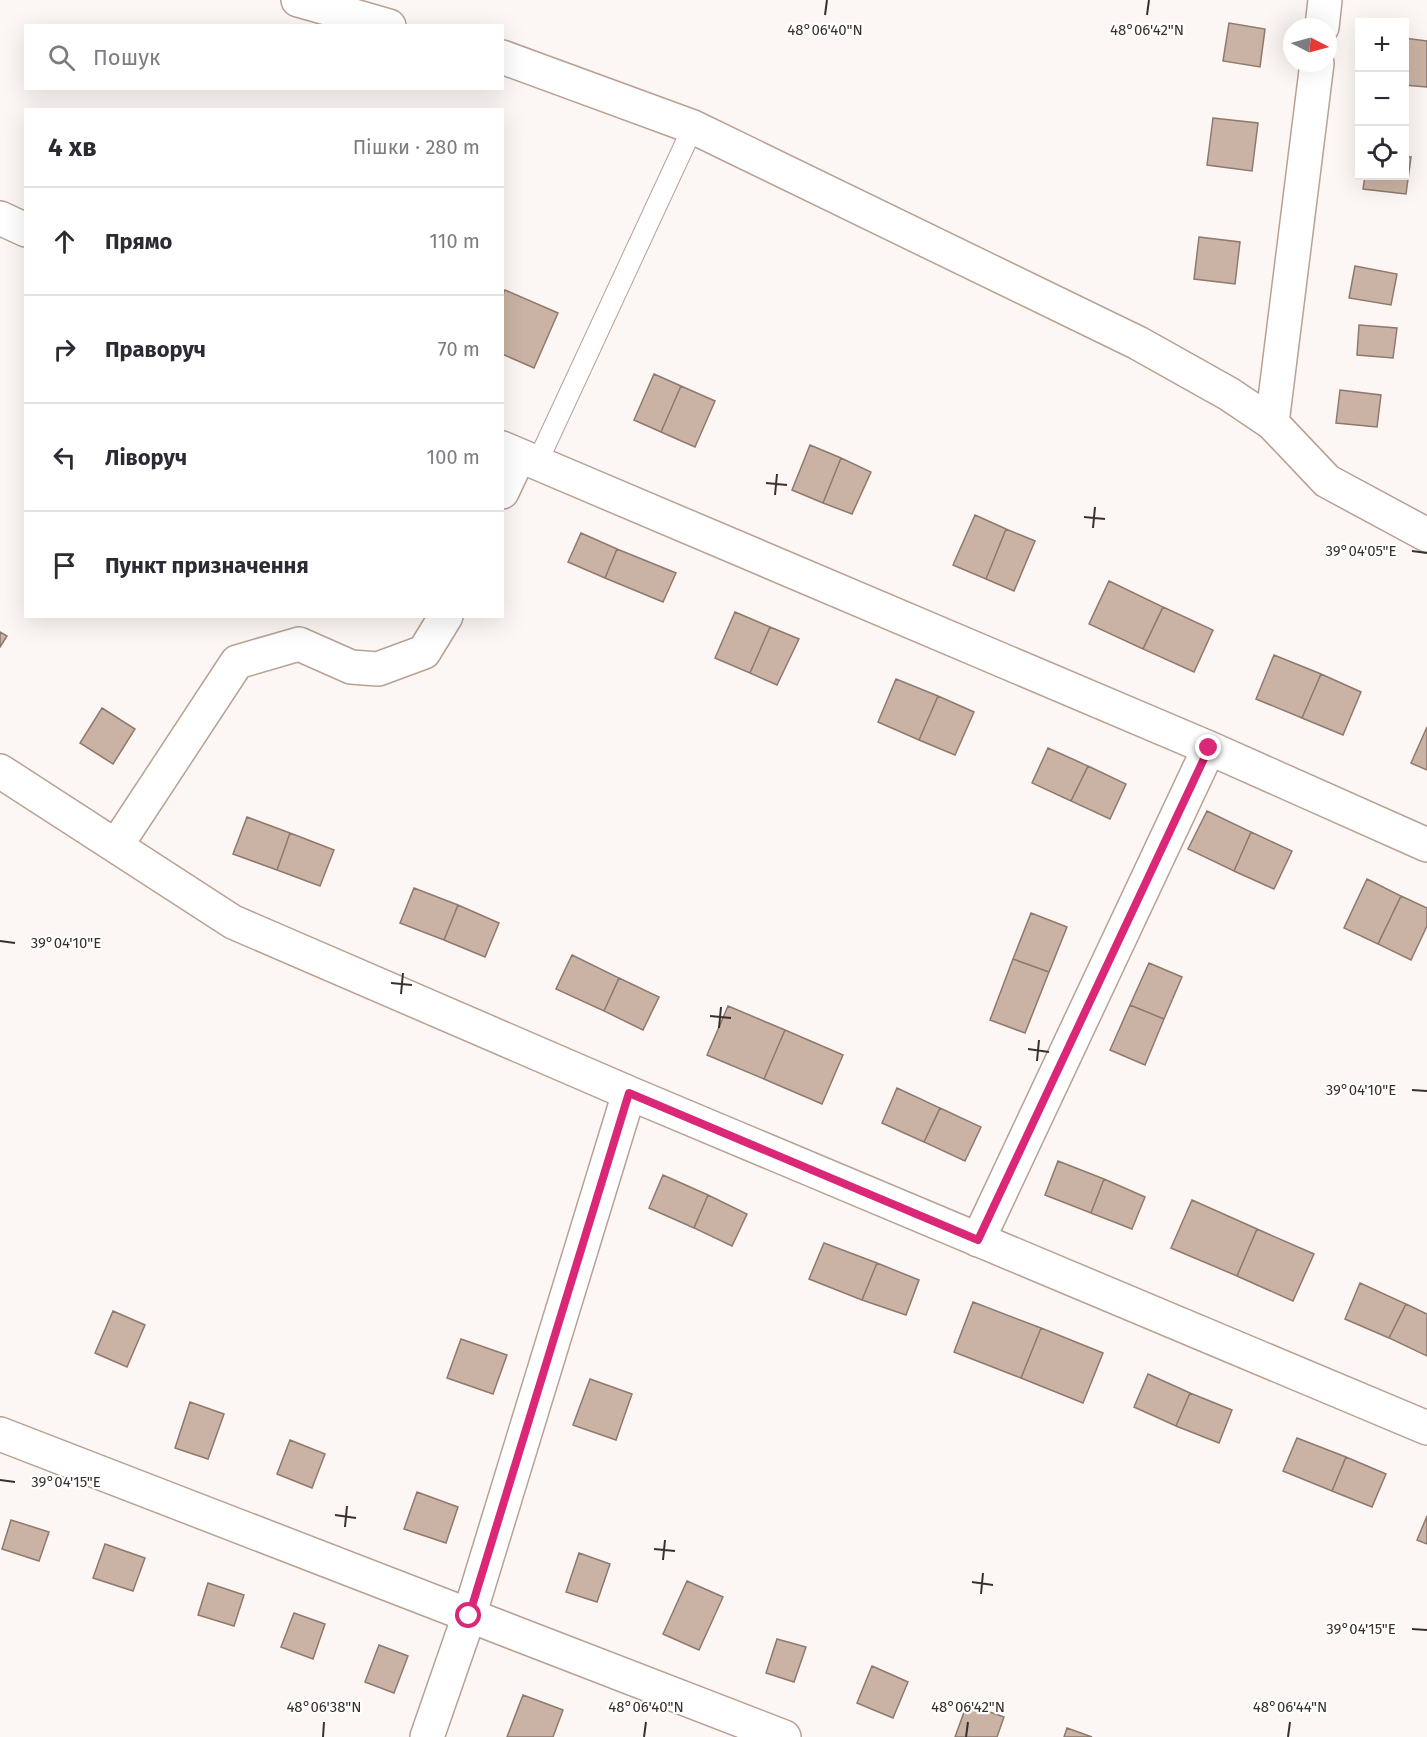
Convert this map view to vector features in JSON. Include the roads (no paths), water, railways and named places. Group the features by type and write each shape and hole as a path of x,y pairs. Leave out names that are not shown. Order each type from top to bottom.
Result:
{"street":[{"path":"298,0 382,24"},
{"path":"1323,18 1325,0"},
{"path":"504,58 693,127 1138,343 1229,394 1272,423 1327,481 1427,535"},
{"path":"1272,423 1316,72"},
{"path":"0,218 24,229"},
{"path":"504,488 519,456 1209,748 1427,845"},
{"path":"116,846 237,662 299,644 351,667 378,669 424,652 445,618"},
{"path":"978,1240 1209,748"},
{"path":"0,771 233,922 629,1093 1427,1428"},
{"path":"428,1737 469,1616 629,1093"},
{"path":"0,1434 784,1737"}],"lane":[{"path":"519,456 693,127"}]}
